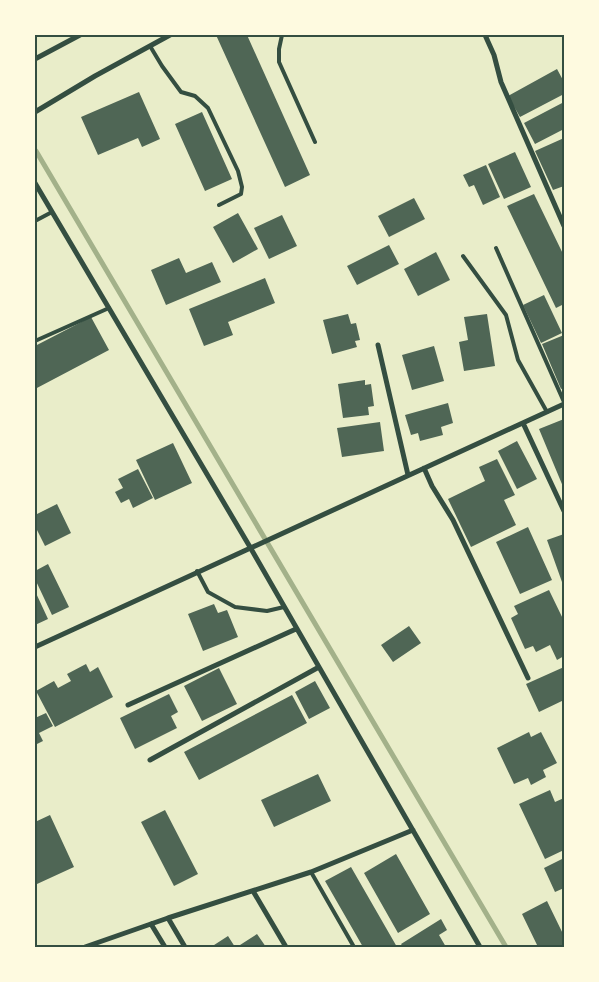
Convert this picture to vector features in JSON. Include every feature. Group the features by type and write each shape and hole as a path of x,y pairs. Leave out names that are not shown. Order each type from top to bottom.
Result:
{"street":[{"path":"35,60 80,35"},
{"path":"35,112 170,35"},
{"path":"485,35 494,54 501,82 564,226"},
{"path":"35,183 250,547 480,947"},
{"path":"378,345 408,475"},
{"path":"35,647 564,403"},
{"path":"523,423 564,511"},
{"path":"424,468 432,486 453,520 528,678"},
{"path":"128,705 296,629"},
{"path":"150,760 319,667"},
{"path":"85,947 98,945 168,918 311,872 413,830"},
{"path":"253,891 286,947"},
{"path":"168,918 185,947"},
{"path":"151,924 165,947"}],"lane":[{"path":"282,35 279,62 315,142"},
{"path":"150,46 181,92 195,96 208,108 238,171 242,187 241,194 219,205"},
{"path":"35,221 52,212"},
{"path":"496,248 564,403"},
{"path":"463,256 506,315 518,360 547,412"},
{"path":"35,342 108,308"},
{"path":"197,571 208,592 235,607 267,611 284,608"},
{"path":"311,872 354,947"}],"building":[{"path":"216,35 247,35 310,175 285,187"},
{"path":"557,69 564,82 564,94 520,117 508,96"},
{"path":"139,92 160,139 142,147 138,138 98,155 81,117"},
{"path":"564,102 564,129 535,144 524,123"},
{"path":"202,112 232,179 205,191 175,124"},
{"path":"564,138 564,186 553,190 535,151"},
{"path":"515,152 531,187 504,199 488,164"},
{"path":"486,165 500,197 483,205 474,185 469,187 463,175"},
{"path":"534,194 564,256 564,304 556,308 507,206"},
{"path":"414,198 425,219 389,237 378,216"},
{"path":"238,213 258,249 233,263 213,227"},
{"path":"282,215 297,246 269,259 254,228"},
{"path":"389,245 399,264 357,285 347,266"},
{"path":"436,252 450,280 418,296 404,269"},
{"path":"179,258 186,273 212,262 221,282 166,305 151,270"},
{"path":"265,278 275,303 228,322 233,335 204,346 189,309"},
{"path":"544,295 562,333 541,343 523,305"},
{"path":"348,314 351,324 356,323 360,340 355,341 357,347 332,354 323,320"},
{"path":"487,314 495,366 464,371 459,342 468,340 464,317"},
{"path":"91,317 109,350 35,389 35,346"},
{"path":"564,335 564,388 561,389 542,344"},
{"path":"434,346 444,381 412,390 402,355"},
{"path":"365,380 365,385 371,384 374,406 368,407 369,415 343,418 338,384"},
{"path":"448,403 453,423 441,427 443,435 420,441 418,433 411,435 405,415"},
{"path":"564,419 564,489 539,429"},
{"path":"380,422 384,451 342,457 337,428"},
{"path":"517,441 537,479 517,489 498,451"},
{"path":"173,443 192,483 155,500 136,460"},
{"path":"497,459 515,495 504,500 516,525 471,547 448,499 485,481 479,467"},
{"path":"138,469 153,498 133,508 129,499 121,503 115,492 123,488 118,479"},
{"path":"57,504 71,533 45,546 35,526 35,515"},
{"path":"528,527 552,580 520,594 496,542"},
{"path":"564,534 564,581 562,582 547,540"},
{"path":"48,564 69,607 52,615 35,579 35,571"},
{"path":"549,590 564,621 564,656 557,660 550,645 536,652 533,646 525,649 511,618 518,614 514,606"},
{"path":"35,591 48,619 35,625"},
{"path":"214,604 218,613 227,610 238,637 203,651 188,614"},
{"path":"409,626 421,643 393,662 381,645"},
{"path":"86,664 90,672 98,667 113,697 55,727 36,691 54,681 58,688 71,681 67,674"},
{"path":"564,667 564,700 539,712 526,684"},
{"path":"219,668 237,704 202,721 184,686"},
{"path":"315,681 330,708 309,719 295,692"},
{"path":"169,694 178,712 171,716 177,728 135,749 120,718"},
{"path":"292,695 307,723 199,780 184,752"},
{"path":"46,713 53,726 39,733 43,741 35,745 35,718"},
{"path":"529,732 531,737 541,732 557,763 543,770 546,777 531,785 528,778 514,784 497,748"},
{"path":"318,774 331,801 274,827 261,800"},
{"path":"550,790 555,802 564,798 564,850 545,859 519,804"},
{"path":"165,810 198,874 174,886 141,822"},
{"path":"50,815 74,867 37,884 35,880 35,822"},
{"path":"396,854 430,914 398,933 364,873"},
{"path":"564,858 564,888 555,892 544,868"},
{"path":"351,867 397,947 363,947 325,881"},
{"path":"547,901 564,936 564,947 538,947 522,914"},
{"path":"441,919 447,930 439,935 446,947 403,947 401,944"},
{"path":"257,934 266,947 241,947 240,945"},
{"path":"228,936 235,947 211,947"}],"waterway":[{"path":"36,151 506,947"}]}
